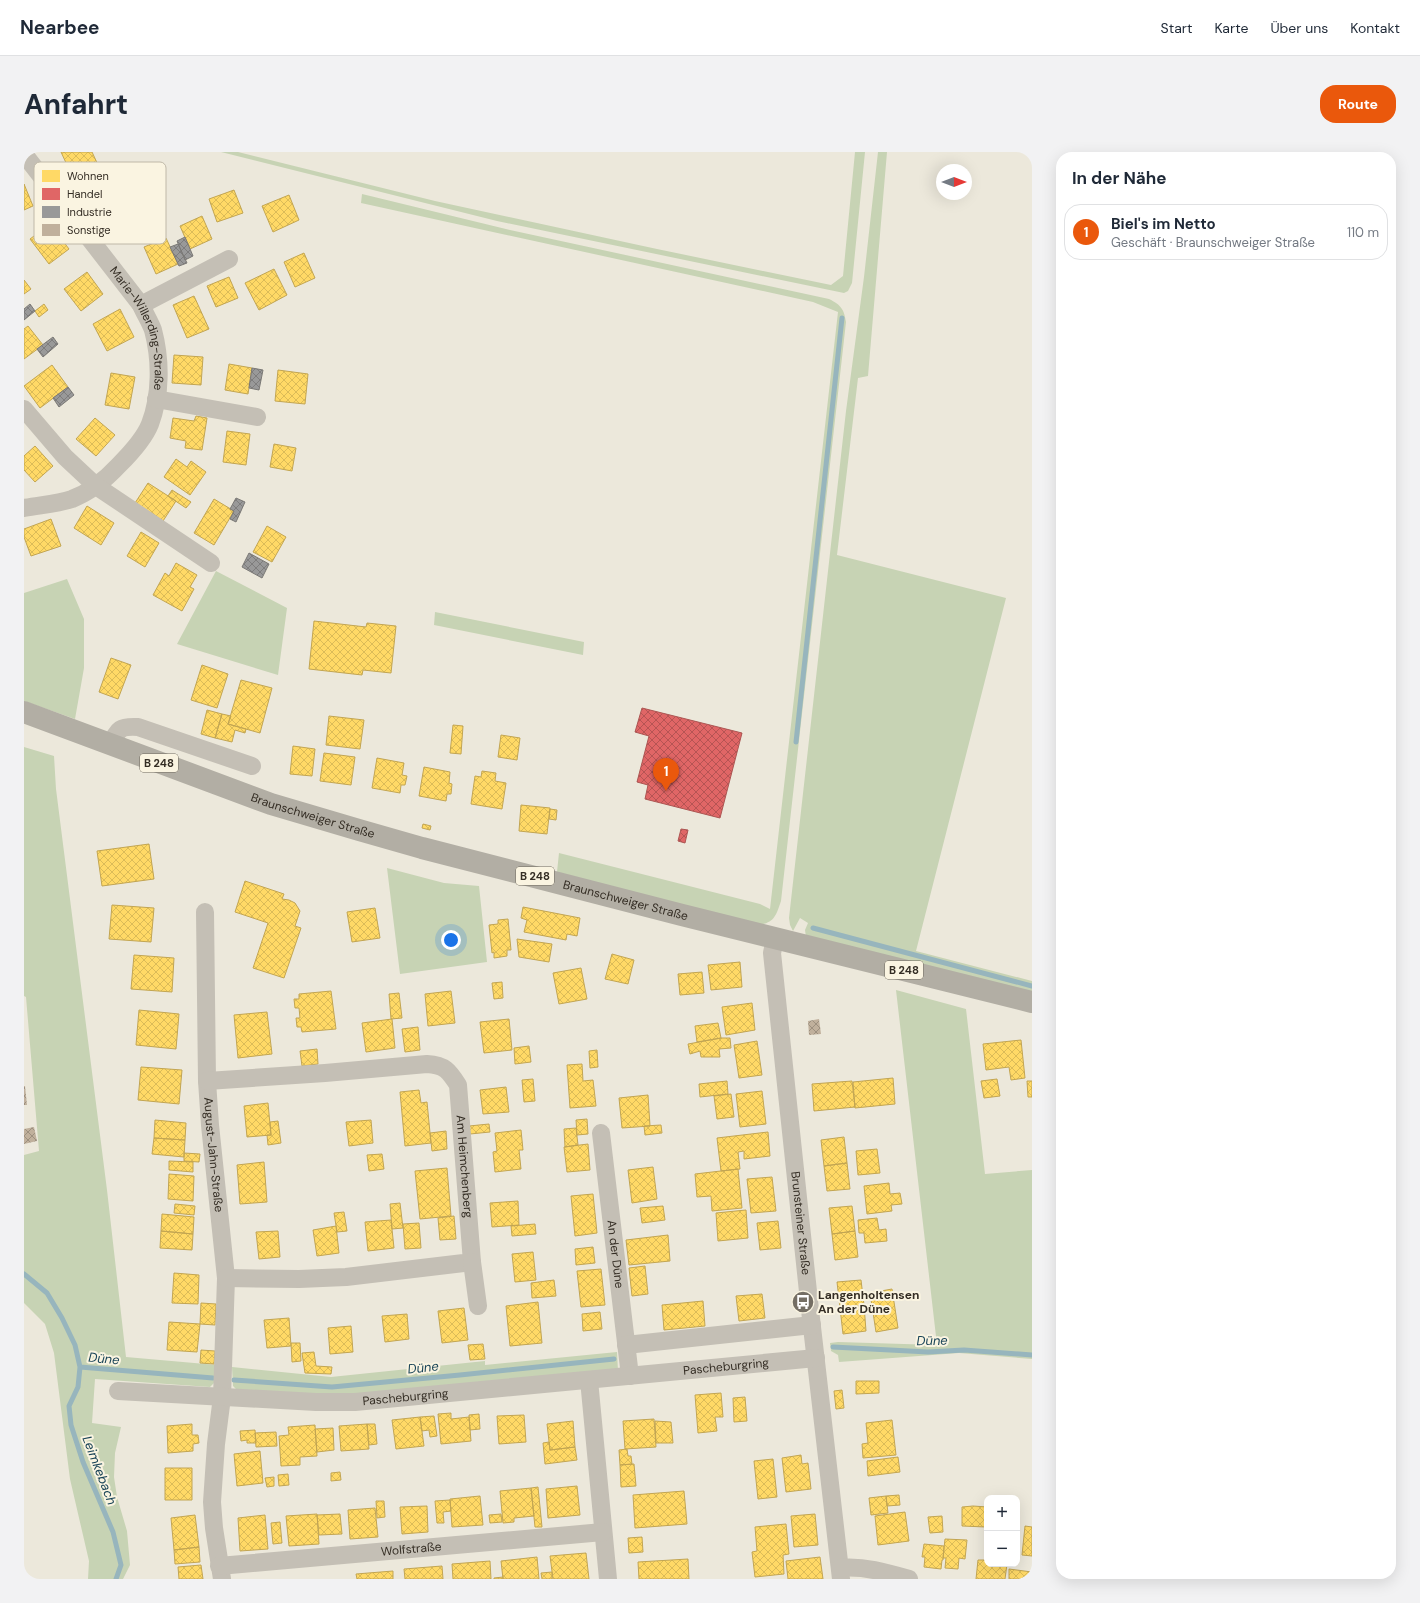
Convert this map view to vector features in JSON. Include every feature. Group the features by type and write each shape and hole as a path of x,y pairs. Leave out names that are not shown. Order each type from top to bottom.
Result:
{"main road":[{"name":"Braunschweiger Straße","path":"24,712 271,804 309,816 422,848 775,939 1032,1002"}],"street":[{"name":"Marie-Willerding-Straße","path":"24,154 34,167"},
{"name":"Marie-Willerding-Straße","path":"24,508 72,499 96,486 107,478 137,445 149,424 156,399 159,376 158,354 152,329 141,306 93,244"},
{"path":"141,306 229,259"},
{"path":"156,399 257,417"},
{"path":"24,409 65,456 96,486 211,563"},
{"path":"110,744 121,728 129,726 138,727 252,766"},
{"name":"August-Jahn-Straße","path":"205,912 207,1080 210,1125 226,1278 222,1397"},
{"name":"Brunsteiner Straße","path":"775,939 772,953 840,1574"},
{"name":"Am Heimchenberg","path":"207,1080 325,1073 427,1064 436,1065 446,1069 458,1085 472,1262 478,1306"},
{"name":"An der Düne","path":"601,1133 630,1376"},
{"path":"226,1278 299,1279 346,1277 472,1262"},
{"path":"626,1345 812,1325"},
{"name":"Pascheburgring","path":"118,1391 316,1402 355,1402 816,1358"},
{"path":"588,1380 608,1579"},
{"path":"220,1573 212,1502 216,1444 222,1397"},
{"name":"Wolfstraße","path":"220,1573 603,1532"},
{"path":"840,1574 855,1567 867,1568 909,1579"}],"green space":[{"path":"221,152 238,152 435,201 831,285 843,276 855,152 865,152 852,283 848,291 844,293 497,221"},
{"path":"878,152 887,152 868,376 858,378 837,555 1006,598 916,951 1032,981 1032,993 806,937 805,930 808,923 800,918 793,931 790,925 789,918 846,411 864,277"},
{"path":"362,194 510,230 829,299 839,305 843,311 846,322 781,901 776,915 768,923 758,925 557,872 559,853 760,904 770,909 838,312 813,302 361,203"},
{"path":"216,571 287,608 278,675 177,644"},
{"path":"67,579 84,619 84,668 75,719 24,701 24,593"},
{"path":"435,612 584,642 583,655 434,625"},
{"path":"24,747 54,756 56,789 107,1190 126,1357 217,1365 214,1383 210,1387 95,1379 92,1423 121,1427 115,1453 114,1477 117,1497 127,1531 130,1565 123,1579 88,1579 89,1561 70,1479 54,1353 45,1324 24,1303 24,1155 39,1151 26,997 24,996"},
{"path":"387,868 444,883 479,886 487,962 400,974"},
{"path":"896,990 966,1009 985,1174 1032,1170 1032,1359 959,1353 839,1362 838,1355 831,1351 830,1343 838,1342 937,1345"},
{"path":"617,1352 618,1371 375,1394 239,1392 233,1386 232,1367 331,1377 485,1361 485,1365"}],"building: Wohnen":[{"path":"61,152 92,152 97,162 66,162"},
{"path":"24,184 33,206 24,210"},
{"path":"234,190 243,213 217,222 209,199"},
{"path":"289,195 299,220 273,232 262,206"},
{"path":"202,216 212,239 190,249 180,226"},
{"path":"34,236 34,244 65,244 69,249 49,264 30,239"},
{"path":"166,238 178,264 156,274 144,247 151,244 166,244"},
{"path":"304,253 315,278 295,287 284,262"},
{"path":"274,269 287,295 259,310 245,283"},
{"path":"87,272 103,294 81,311 64,289"},
{"path":"229,277 238,298 216,307 207,286"},
{"path":"24,280 31,289 24,294"},
{"path":"194,296 209,329 187,338 173,305"},
{"path":"44,304 48,310 39,317 35,311"},
{"path":"120,309 134,337 107,351 93,324"},
{"path":"28,326 43,345 24,359 24,329"},
{"path":"174,355 203,357 201,385 172,383"},
{"path":"229,364 252,368 248,394 225,390"},
{"path":"52,365 68,387 40,408 24,386"},
{"path":"278,370 308,374 305,404 275,401"},
{"path":"111,373 135,377 129,409 105,405"},
{"path":"196,416 207,418 202,450 185,448 186,441 170,438 173,418 194,421"},
{"path":"95,418 115,435 96,456 76,439"},
{"path":"227,431 250,434 246,465 223,462"},
{"path":"274,444 296,448 292,471 270,467"},
{"path":"35,446 53,466 35,482 24,470 24,456"},
{"path":"176,459 187,467 191,461 206,472 190,495 164,477"},
{"path":"148,483 176,501 163,521 135,503"},
{"path":"172,490 191,502 186,508 168,496"},
{"path":"214,499 234,511 214,545 194,533"},
{"path":"87,506 114,523 101,545 74,528"},
{"path":"51,519 61,546 31,556 24,537 24,529"},
{"path":"267,526 286,537 272,562 253,552"},
{"path":"141,532 159,543 145,567 127,556"},
{"path":"176,563 197,575 190,587 194,589 182,611 153,595 165,573 169,576"},
{"path":"314,621 366,627 367,623 396,626 391,673 363,670 362,675 309,669"},
{"path":"111,658 131,665 118,699 99,692"},
{"path":"202,665 228,674 217,708 191,700"},
{"path":"241,680 272,688 260,733 228,724"},
{"path":"207,710 222,714 215,738 201,734"},
{"path":"222,714 231,716 228,724 246,729 245,733 235,730 232,742 215,738"},
{"path":"329,716 364,720 360,749 326,745"},
{"path":"453,725 463,726 461,754 450,753"},
{"path":"501,735 520,738 517,760 498,757"},
{"path":"293,746 315,749 312,776 290,774"},
{"path":"324,753 355,757 351,785 320,781"},
{"path":"377,758 404,763 402,775 407,776 405,785 401,785 400,793 372,788"},
{"path":"424,767 450,772 449,783 452,784 451,794 447,794 446,801 419,796"},
{"path":"482,771 496,773 495,781 506,783 502,809 471,804 475,776 481,777"},
{"path":"521,805 550,808 547,834 519,831"},
{"path":"550,809 557,810 556,820 549,819"},
{"path":"423,824 431,826 430,830 422,828"},
{"path":"149,844 154,879 102,886 97,851"},
{"path":"245,881 284,894 282,899 295,903 300,911 295,926 301,928 284,978 253,968 268,923 235,912"},
{"path":"112,905 154,908 151,942 109,939"},
{"path":"523,907 580,918 577,936 567,934 566,940 524,932 527,920 521,918"},
{"path":"375,908 380,938 352,942 347,912"},
{"path":"508,919 511,950 507,950 507,956 494,958 494,952 492,953 489,925 498,924 498,920"},
{"path":"517,939 552,944 549,962 519,957"},
{"path":"612,954 634,960 628,984 605,979"},
{"path":"134,955 174,958 172,992 131,989"},
{"path":"740,962 742,987 711,990 708,965"},
{"path":"581,968 587,999 559,1004 553,973"},
{"path":"702,972 704,993 680,995 678,974"},
{"path":"502,982 503,998 494,999 492,983"},
{"path":"331,991 336,1029 302,1032 301,1027 297,1027 296,1018 300,1018 299,1008 295,1008 294,999 299,999 299,994"},
{"path":"451,991 455,1023 428,1026 425,994"},
{"path":"399,993 402,1018 391,1019 389,994"},
{"path":"752,1003 755,1030 726,1035 722,1007"},
{"path":"139,1010 179,1014 176,1049 136,1045"},
{"path":"267,1012 272,1054 238,1058 234,1015"},
{"path":"392,1019 395,1048 366,1052 362,1023"},
{"path":"509,1019 512,1050 484,1053 480,1022"},
{"path":"718,1023 721,1038 697,1042 695,1026"},
{"path":"418,1027 420,1050 405,1052 402,1029"},
{"path":"721,1038 730,1038 731,1048 719,1049 720,1057 701,1057 700,1051 690,1054 688,1044"},
{"path":"1021,1040 1025,1078 1011,1080 1009,1067 986,1070 983,1044"},
{"path":"757,1041 762,1075 739,1078 734,1045"},
{"path":"529,1046 531,1062 515,1064 514,1048"},
{"path":"317,1049 318,1064 302,1066 300,1051"},
{"path":"597,1050 598,1067 590,1068 589,1051"},
{"path":"582,1064 583,1081 593,1080 596,1106 570,1108 567,1065"},
{"path":"141,1067 182,1070 179,1104 138,1100"},
{"path":"893,1078 895,1104 855,1108 853,1082"},
{"path":"533,1079 535,1101 524,1102 522,1080"},
{"path":"997,1079 1000,1096 984,1098 981,1081"},
{"path":"727,1081 728,1094 700,1097 699,1084"},
{"path":"852,1081 855,1107 814,1111 812,1084"},
{"path":"1027,1081 1032,1081 1032,1097 1028,1097"},
{"path":"506,1087 509,1112 483,1114 480,1090"},
{"path":"419,1090 421,1103 427,1102 431,1143 405,1146 400,1092"},
{"path":"762,1091 766,1124 740,1127 736,1094"},
{"path":"731,1094 734,1117 717,1119 714,1096"},
{"path":"648,1095 650,1126 622,1128 619,1098"},
{"path":"268,1103 271,1135 247,1137 244,1106"},
{"path":"587,1119 588,1134 577,1135 576,1120"},
{"path":"155,1120 186,1123 185,1140 154,1138"},
{"path":"371,1120 373,1143 349,1146 346,1122"},
{"path":"278,1121 281,1143 268,1145 267,1135 271,1135 270,1122"},
{"path":"489,1124 490,1132 470,1134 469,1126"},
{"path":"661,1125 662,1133 645,1135 644,1126"},
{"path":"576,1128 578,1145 565,1147 564,1129"},
{"path":"521,1130 523,1150 519,1150 521,1169 495,1172 493,1152 497,1151 495,1133"},
{"path":"446,1131 447,1149 432,1151 430,1133"},
{"path":"768,1132 770,1156 744,1159 744,1151 738,1152 740,1169 721,1171 717,1138"},
{"path":"844,1137 847,1163 824,1166 821,1140"},
{"path":"154,1138 185,1140 184,1157 152,1154"},
{"path":"588,1144 590,1170 567,1172 564,1147"},
{"path":"877,1149 880,1173 858,1175 856,1151"},
{"path":"184,1153 200,1154 199,1162 184,1161"},
{"path":"382,1154 384,1169 369,1171 367,1155"},
{"path":"169,1161 193,1162 193,1172 169,1170"},
{"path":"264,1162 267,1202 240,1204 237,1165"},
{"path":"847,1163 850,1189 827,1191 824,1166"},
{"path":"653,1167 657,1199 632,1203 628,1170"},
{"path":"447,1168 451,1216 420,1219 415,1171"},
{"path":"738,1169 742,1208 712,1211 711,1196 697,1197 695,1174"},
{"path":"169,1174 194,1176 193,1201 168,1199"},
{"path":"772,1177 776,1211 751,1213 747,1179"},
{"path":"889,1183 890,1194 900,1193 902,1204 891,1205 892,1211 867,1214 864,1186"},
{"path":"593,1194 597,1233 575,1236 571,1196"},
{"path":"518,1201 519,1225 492,1227 490,1203"},
{"path":"400,1203 403,1228 392,1229 390,1204"},
{"path":"175,1204 195,1206 194,1215 174,1213"},
{"path":"663,1206 665,1220 642,1223 640,1208"},
{"path":"852,1206 855,1231 832,1234 829,1208"},
{"path":"746,1210 748,1238 718,1241 716,1213"},
{"path":"344,1212 347,1231 337,1232 334,1213"},
{"path":"162,1214 194,1217 193,1234 161,1231"},
{"path":"454,1216 456,1239 440,1240 438,1218"},
{"path":"877,1218 879,1230 886,1229 887,1241 865,1243 864,1233 859,1233 858,1220"},
{"path":"391,1220 394,1248 368,1251 365,1222"},
{"path":"778,1221 781,1248 760,1250 757,1223"},
{"path":"419,1223 421,1248 405,1249 403,1224"},
{"path":"535,1224 536,1234 512,1236 511,1226"},
{"path":"336,1226 339,1253 317,1256 313,1230"},
{"path":"161,1231 193,1234 192,1250 160,1248"},
{"path":"278,1231 280,1257 259,1259 256,1232"},
{"path":"855,1231 858,1257 835,1260 832,1234"},
{"path":"668,1235 670,1261 629,1265 626,1240"},
{"path":"593,1247 595,1263 576,1265 575,1249"},
{"path":"533,1252 536,1280 515,1282 512,1254"},
{"path":"645,1266 648,1294 632,1296 629,1268"},
{"path":"601,1269 605,1305 581,1307 577,1271"},
{"path":"174,1273 199,1275 198,1304 172,1303"},
{"path":"554,1280 556,1296 532,1298 531,1283"},
{"path":"861,1280 864,1305 840,1308 837,1282"},
{"path":"892,1289 898,1328 876,1332 870,1293"},
{"path":"762,1294 765,1318 739,1321 736,1296"},
{"path":"703,1301 705,1326 664,1330 662,1305"},
{"path":"538,1302 542,1343 510,1346 506,1306"},
{"path":"201,1303 216,1304 215,1325 200,1324"},
{"path":"864,1305 866,1331 843,1334 840,1308"},
{"path":"464,1308 468,1340 442,1343 438,1311"},
{"path":"600,1312 602,1329 583,1331 582,1314"},
{"path":"407,1314 409,1339 385,1342 382,1316"},
{"path":"289,1318 291,1346 267,1348 264,1320"},
{"path":"169,1322 200,1324 197,1352 167,1350"},
{"path":"351,1326 353,1352 330,1354 328,1328"},
{"path":"291,1343 300,1343 301,1361 292,1362"},
{"path":"483,1344 485,1359 470,1360 468,1345"},
{"path":"201,1350 215,1351 214,1364 200,1363"},
{"path":"314,1352 316,1366 332,1367 331,1374 305,1373 302,1353"},
{"path":"856,1381 879,1381 879,1393 856,1394"},
{"path":"842,1390 844,1408 836,1409 834,1391"},
{"path":"721,1393 723,1417 715,1417 717,1431 698,1433 695,1395"},
{"path":"745,1397 747,1421 734,1422 733,1398"},
{"path":"451,1413 451,1419 469,1417 471,1441 441,1444 438,1414"},
{"path":"479,1414 480,1429 470,1430 469,1415"},
{"path":"524,1415 526,1442 499,1444 497,1416"},
{"path":"434,1416 437,1436 430,1437 429,1430 422,1431 420,1417"},
{"path":"420,1417 424,1446 396,1449 392,1420"},
{"path":"654,1419 656,1447 625,1449 623,1421"},
{"path":"892,1420 896,1455 863,1458 862,1444 868,1443 866,1423"},
{"path":"573,1421 575,1447 550,1450 547,1424"},
{"path":"655,1421 671,1422 673,1443 656,1443"},
{"path":"192,1424 192,1435 198,1435 199,1443 193,1444 193,1451 168,1453 167,1426"},
{"path":"367,1424 375,1424 377,1444 369,1445"},
{"path":"367,1424 369,1449 341,1451 339,1426"},
{"path":"315,1425 317,1456 300,1457 300,1465 281,1466 279,1436 289,1435 288,1427"},
{"path":"333,1428 334,1450 317,1452 315,1429"},
{"path":"255,1430 256,1443 247,1443 247,1440 241,1441 240,1431"},
{"path":"276,1432 277,1446 256,1447 255,1433"},
{"path":"549,1442 550,1450 575,1447 577,1460 545,1464 543,1443"},
{"path":"627,1449 628,1456 631,1456 632,1464 620,1465 619,1450"},
{"path":"260,1451 263,1483 237,1486 234,1454"},
{"path":"801,1455 802,1464 808,1463 811,1489 786,1492 782,1458"},
{"path":"898,1457 900,1472 868,1476 867,1461"},
{"path":"773,1459 777,1497 758,1499 754,1461"},
{"path":"634,1464 636,1486 621,1487 620,1465"},
{"path":"165,1468 192,1468 192,1500 165,1500"},
{"path":"340,1472 341,1480 331,1481 331,1473"},
{"path":"288,1474 289,1485 279,1486 278,1475"},
{"path":"274,1477 274,1486 267,1487 265,1478"},
{"path":"577,1486 580,1515 548,1518 546,1489"},
{"path":"538,1487 542,1527 535,1527 531,1488"},
{"path":"531,1488 534,1516 514,1518 514,1522 503,1523 500,1491"},
{"path":"684,1491 687,1524 635,1528 633,1495"},
{"path":"899,1495 900,1505 887,1506 886,1496"},
{"path":"480,1496 483,1525 452,1527 450,1499"},
{"path":"886,1496 888,1513 871,1515 869,1498"},
{"path":"450,1500 451,1511 443,1512 444,1523 437,1523 435,1501"},
{"path":"376,1501 384,1501 385,1517 377,1518"},
{"path":"427,1506 428,1532 402,1534 400,1507"},
{"path":"962,1507 984,1507 984,1527 962,1526"},
{"path":"375,1508 378,1537 350,1539 348,1510"},
{"path":"905,1512 909,1541 878,1545 875,1516"},
{"path":"317,1514 319,1544 289,1546 286,1516"},
{"path":"340,1514 342,1534 319,1535 317,1515"},
{"path":"501,1514 502,1522 490,1523 489,1515"},
{"path":"815,1514 818,1545 794,1547 791,1516"},
{"path":"195,1515 199,1547 174,1550 171,1518"},
{"path":"265,1515 268,1549 240,1551 238,1518"},
{"path":"942,1516 943,1532 930,1533 928,1517"},
{"path":"280,1522 282,1543 273,1544 271,1523"},
{"path":"786,1524 789,1554 783,1555 784,1574 755,1577 752,1552 757,1551 755,1527"},
{"path":"1025,1526 1032,1527 1032,1556 1022,1555"},
{"path":"642,1537 643,1552 629,1553 628,1538"},
{"path":"945,1539 967,1540 965,1559 959,1558 958,1569 945,1568 946,1558 943,1558"},
{"path":"924,1544 944,1546 941,1569 924,1567 925,1557 922,1557"},
{"path":"199,1547 200,1562 175,1564 174,1550"},
{"path":"586,1553 589,1579 553,1579 550,1556"},
{"path":"537,1557 539,1579 503,1579 501,1561"},
{"path":"820,1557 823,1579 788,1579 786,1561"},
{"path":"688,1559 689,1579 639,1579 638,1562"},
{"path":"978,1560 984,1560 984,1567 1007,1567 1005,1579 976,1579"},
{"path":"490,1561 491,1579 453,1579 452,1564"},
{"path":"201,1565 203,1579 179,1579 178,1567"},
{"path":"442,1566 443,1579 405,1579 404,1569"},
{"path":"1009,1569 1032,1572 1032,1579 1009,1579"},
{"path":"393,1571 393,1579 357,1579 356,1574"},
{"path":"552,1572 552,1579 542,1579 541,1573"},
{"path":"503,1577 503,1579 494,1579 494,1578"}],"building: Handel":[{"path":"642,708 742,733 720,818 645,799 648,785 637,782 649,736 635,732"},
{"path":"681,829 688,830 685,843 678,841"}],"building: Industrie":[{"path":"185,237 193,256 185,260 177,241"},
{"path":"178,244 187,263 179,266 170,247"},
{"path":"30,304 35,311 24,320 24,309"},
{"path":"53,337 58,344 43,357 37,349"},
{"path":"252,368 263,370 259,390 249,388"},
{"path":"68,387 74,395 59,407 53,398"},
{"path":"236,498 245,502 236,522 230,519 234,511 230,509"},
{"path":"249,553 269,564 262,578 242,567"}],"building: Sonstige":[{"path":"819,1019 821,1034 809,1035 808,1021"},
{"path":"25,1086 27,1105 24,1105"},
{"path":"34,1127 37,1141 24,1144 24,1129"}],"waterway":[{"path":"796,742 842,318"},
{"path":"813,928 1032,986"},
{"name":"Leimkebach","path":"24,1274 47,1293 62,1318 75,1345 80,1367 78,1387 69,1406 71,1425 83,1462 113,1532 121,1565 116,1579"},
{"name":"Düne","path":"833,1347 928,1352 964,1350 1032,1355"},
{"name":"Düne","path":"234,1380 332,1387 614,1359"},
{"name":"Düne","path":"80,1367 213,1378"}],"place":[{"name":"Biel's im Netto","path":"666,791"},
{"name":"Langenholtensen An der Düne","path":"803,1302"}]}
